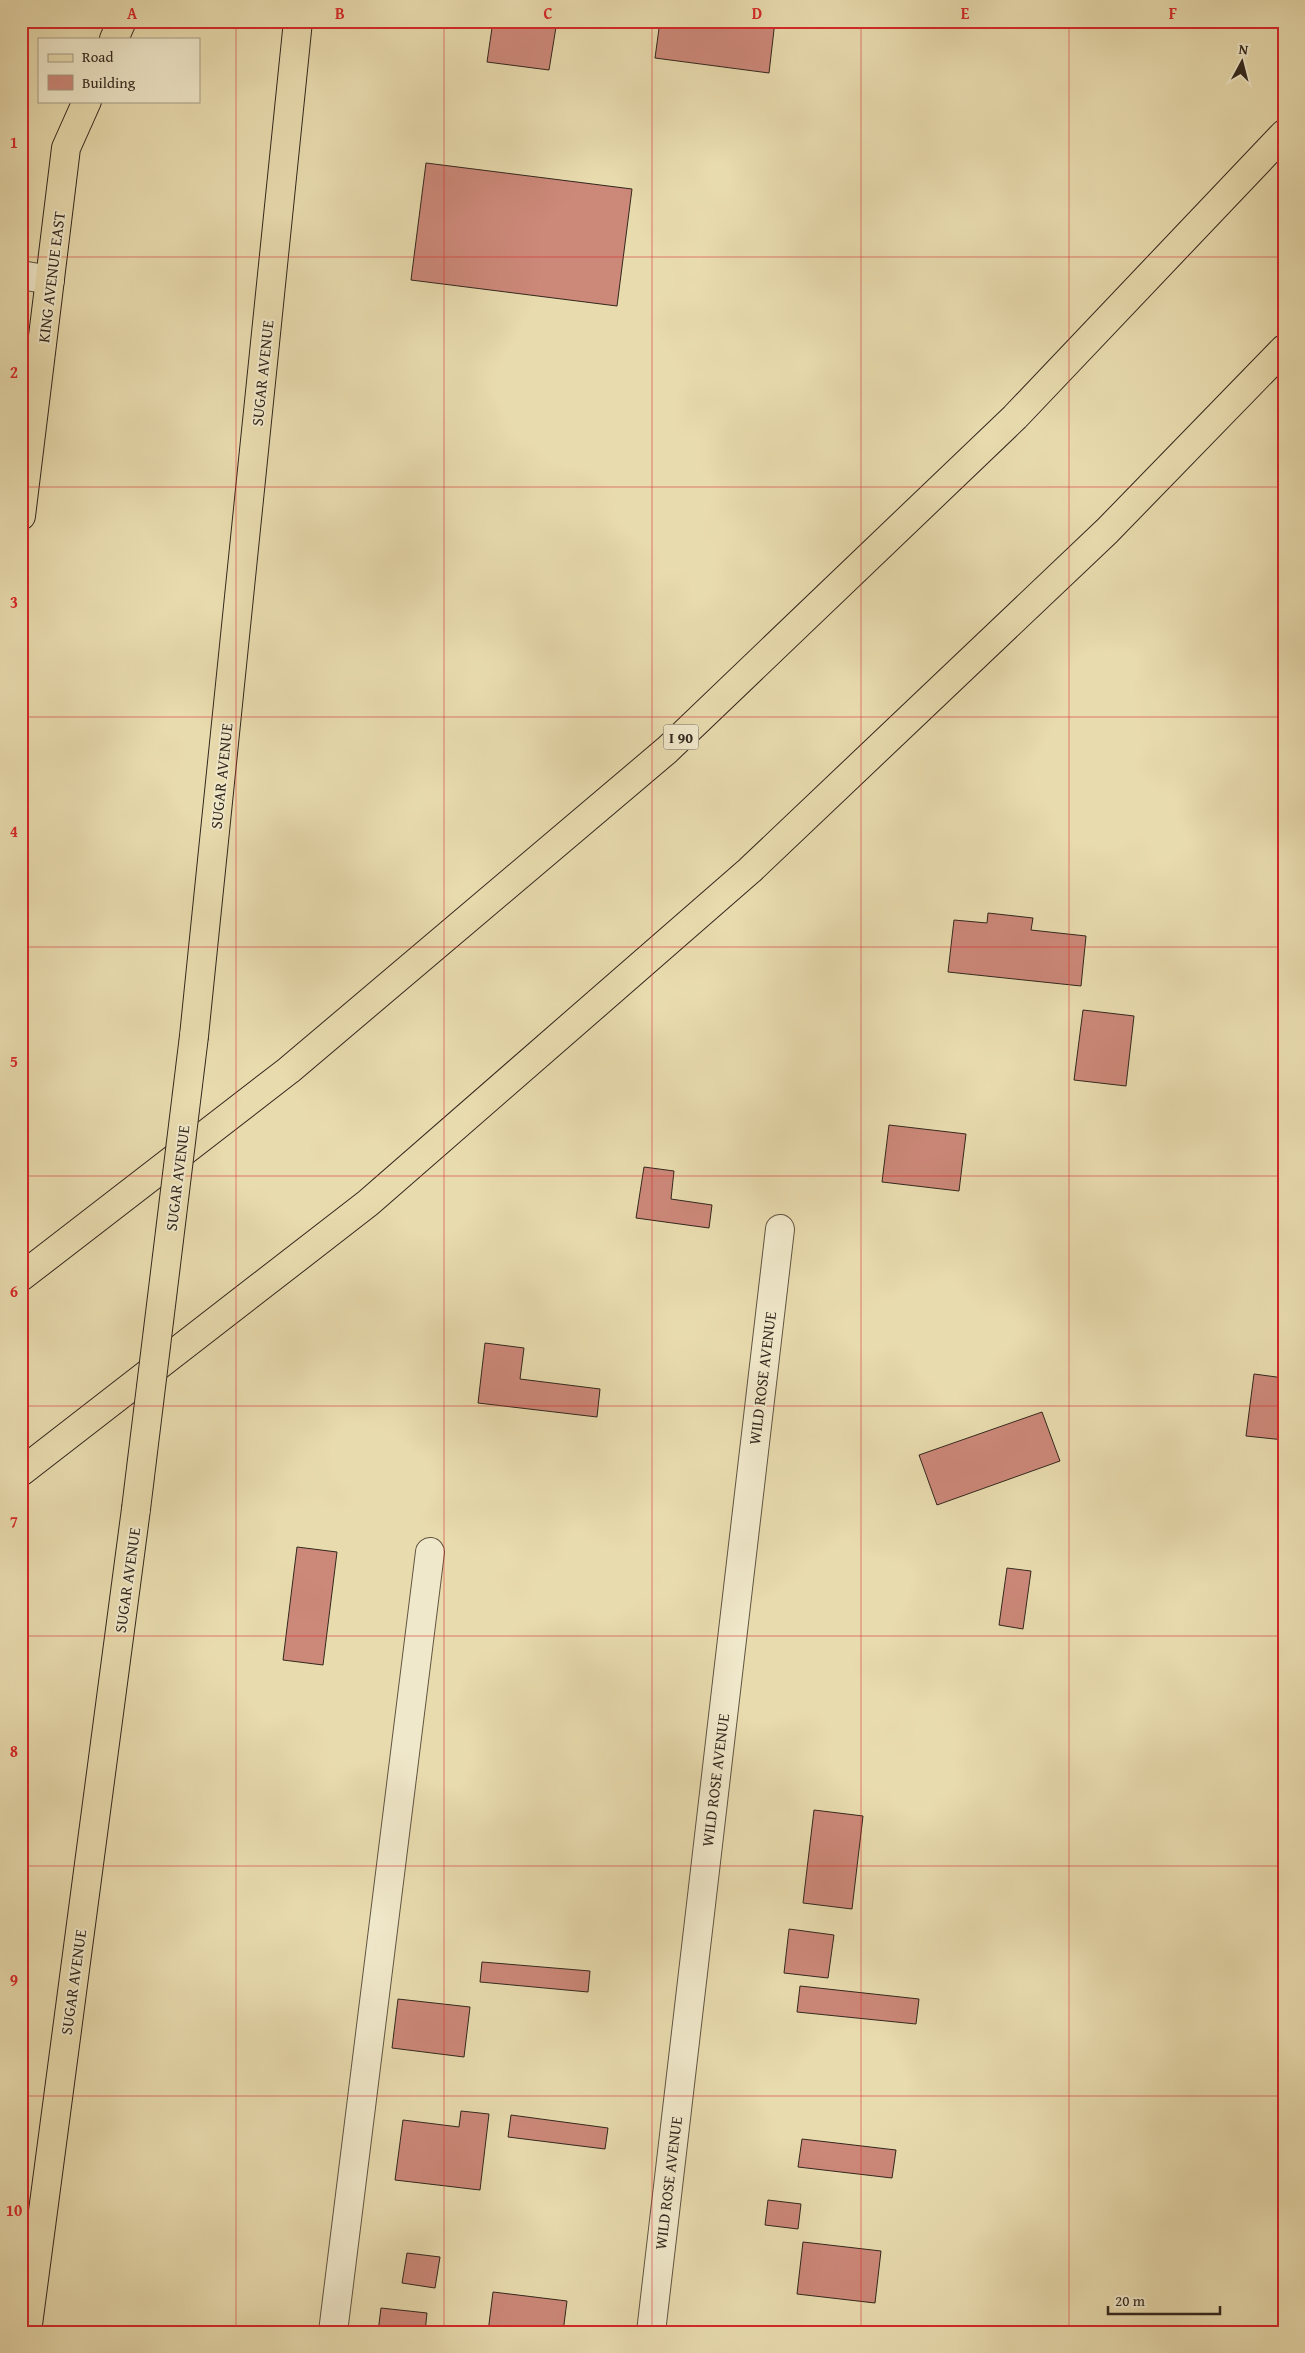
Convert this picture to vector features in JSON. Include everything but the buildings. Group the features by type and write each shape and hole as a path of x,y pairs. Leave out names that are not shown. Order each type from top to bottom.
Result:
{"main road":[{"path":"114,38 122,21"},
{"name":"SUGAR AVENUE","path":"26,2332 136,1509 194,1036 298,21"},
{"name":"KING AVENUE EAST","path":"21,516 66,148 87,102"},
{"name":"I 90","path":"21,1277 289,1070 667,750 1015,417 1284,134"},
{"path":"21,1472 368,1202 750,870 1106,531 1284,349"}],"street":[{"path":"21,275 50,280"},
{"name":"WILD ROSE AVENUE","path":"651,2332 780,1229"},
{"path":"333,2332 430,1552"}]}
